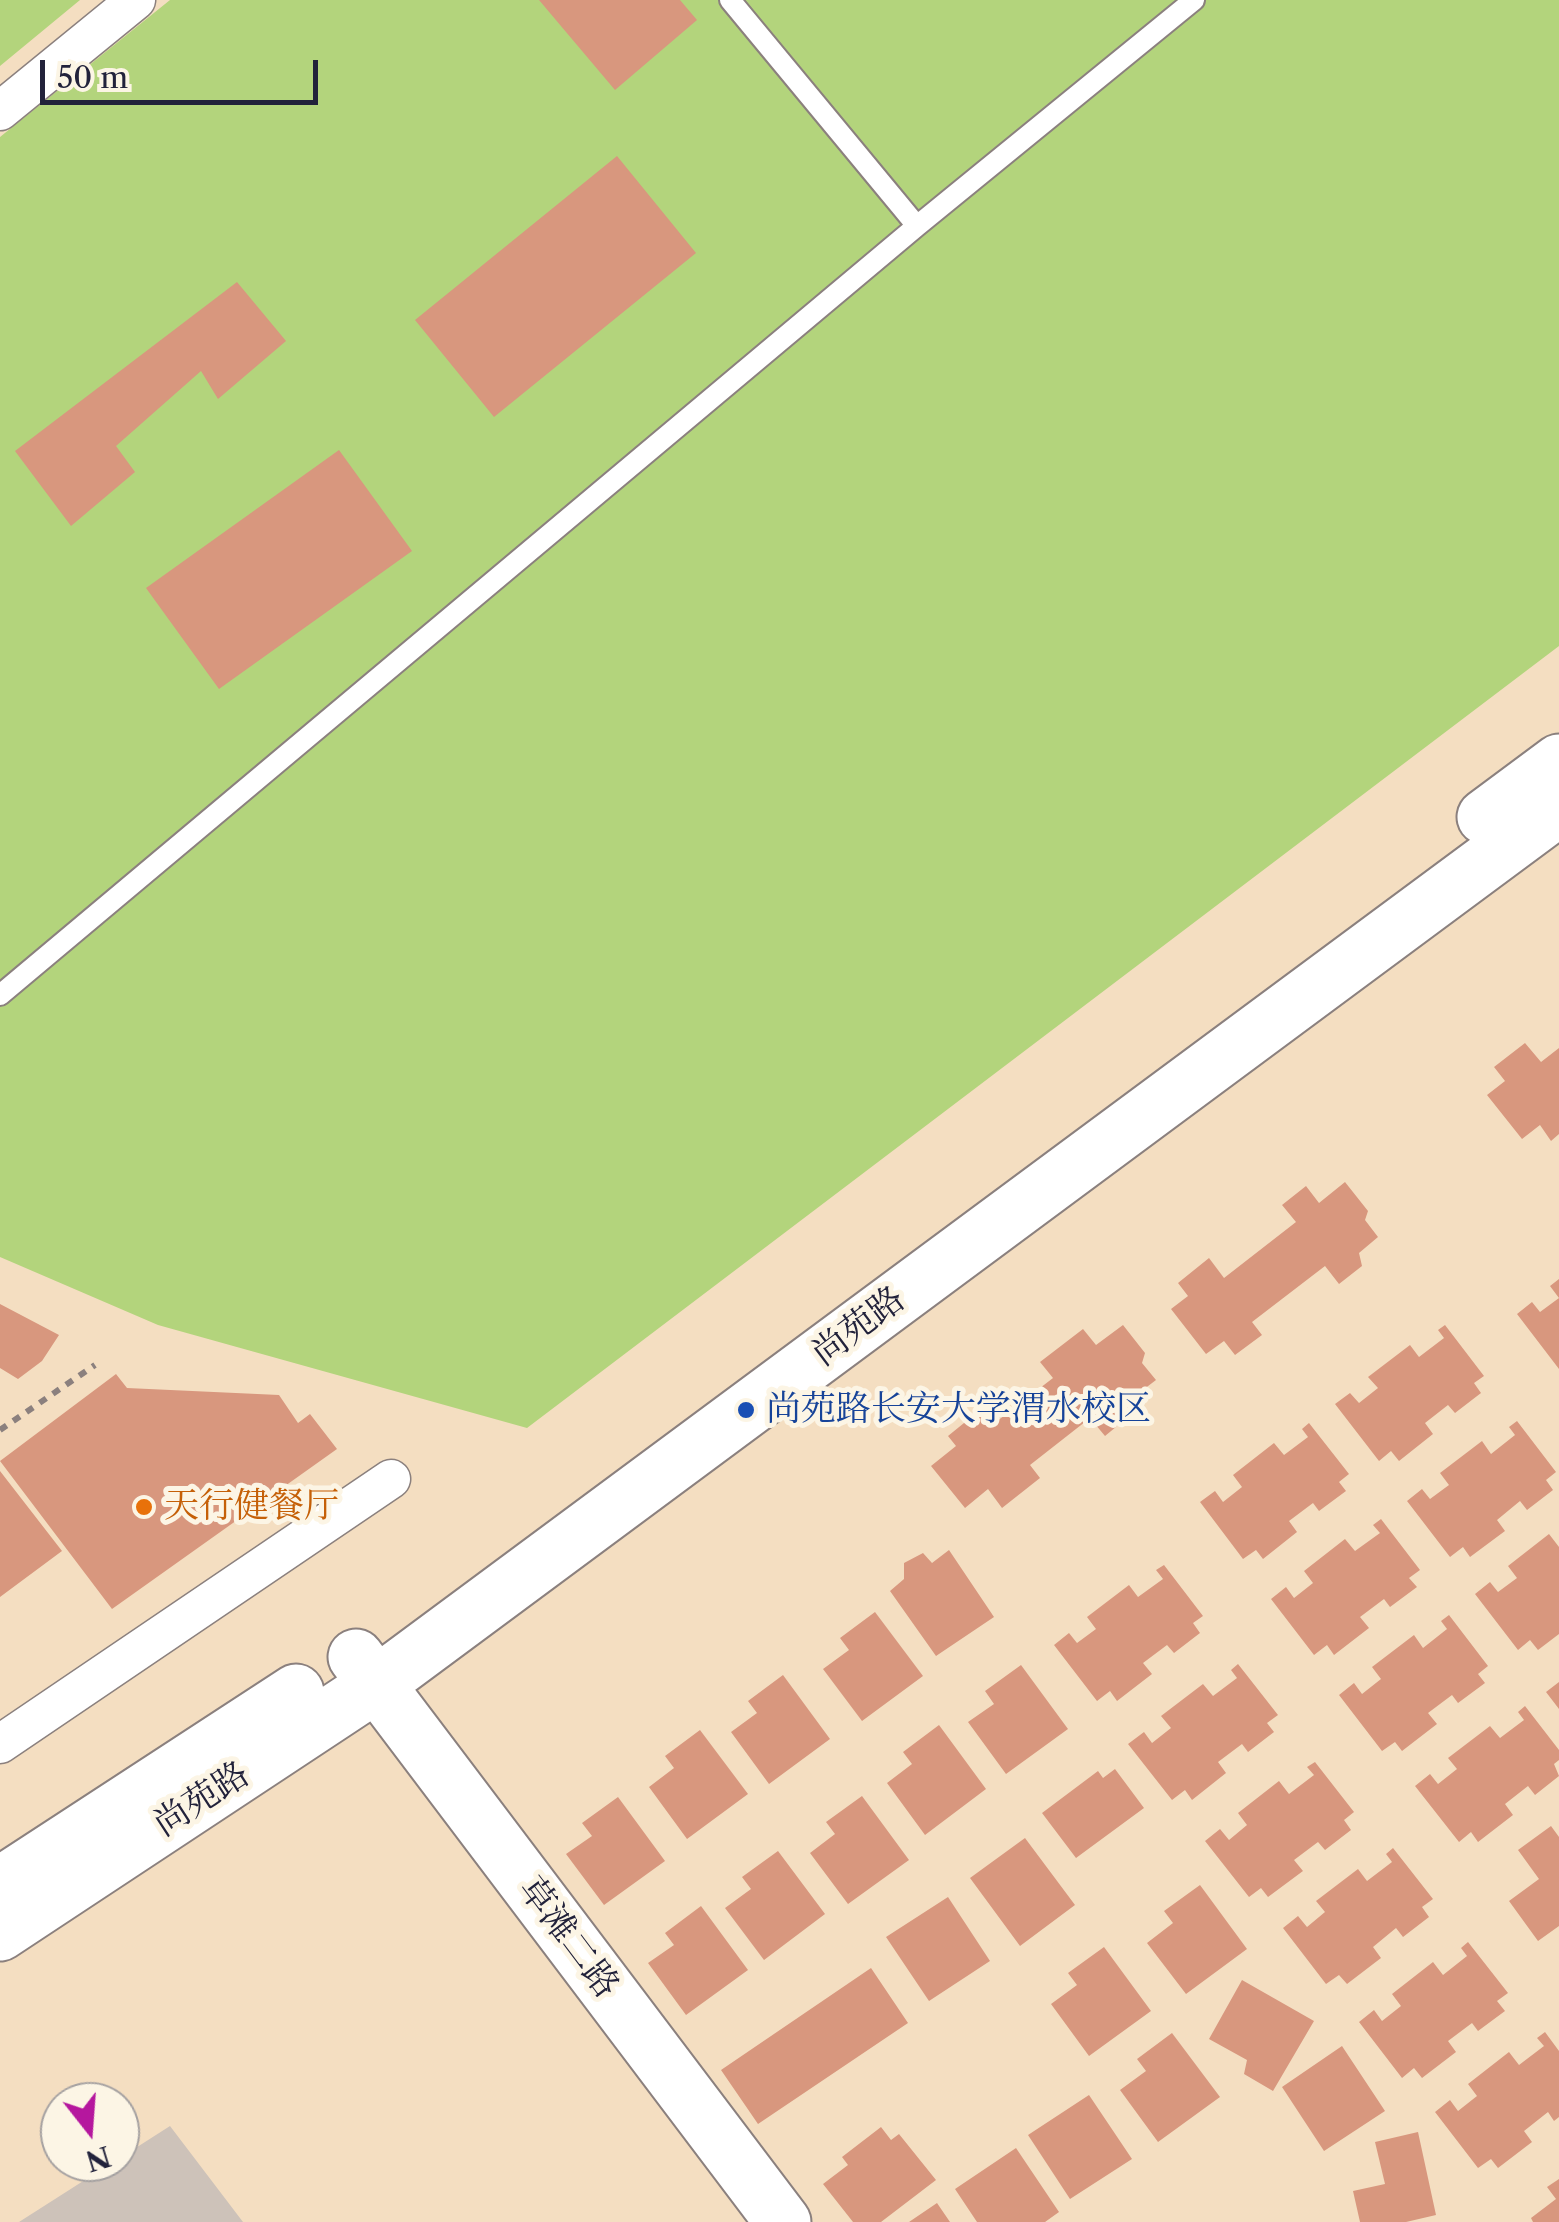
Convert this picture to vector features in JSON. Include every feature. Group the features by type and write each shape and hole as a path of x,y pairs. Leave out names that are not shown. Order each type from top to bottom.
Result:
{"main road":[{"name":"尚苑路","path":"0,1886 365,1669 1559,762"},
{"name":"尚苑路","path":"0,1932 1559,808"},
{"name":"草滩二路","path":"365,1669 783,2222"}],"street":[{"path":"0,111 136,0"},
{"path":"0,1744 391,1479"}],"lane":[{"path":"730,0 917,226"},
{"path":"0,995 917,226 1194,0"}],"path":[{"path":"0,1430 95,1365"}],"shaded area":[{"path":"170,2126 243,2222 19,2222 82,2182 140,2182 140,2145"}],"green space":[{"path":"0,0 80,0 0,66"},
{"path":"170,0 1559,0 1559,646 527,1428 158,1325 0,1257 0,137"}],"building":[{"path":"539,0 680,0 697,20 615,90"},
{"path":"617,156 696,253 494,417 415,320"},
{"path":"237,282 286,341 218,399 201,371 116,446 135,472 71,526 15,451"},
{"path":"339,450 412,551 219,689 146,588"},
{"path":"1525,1043 1541,1062 1559,1048 1559,1134 1551,1141 1540,1125 1522,1139 1487,1095 1505,1081 1494,1067"},
{"path":"1345,1182 1368,1211 1365,1220 1378,1237 1359,1253 1362,1266 1339,1284 1325,1266 1252,1322 1262,1335 1235,1355 1224,1341 1206,1354 1171,1309 1188,1296 1178,1283 1209,1258 1224,1278 1296,1222 1282,1205 1306,1186 1319,1203"},
{"path":"1559,1279 1559,1298 1550,1286"},
{"path":"1559,1298 1559,1369 1517,1314 1532,1302 1540,1312"},
{"path":"0,1304 59,1335 42,1361 18,1379 0,1368"},
{"path":"1123,1325 1145,1353 1142,1363 1156,1380 1135,1396 1139,1408 1105,1436 1090,1418 1030,1465 1040,1478 1002,1508 988,1489 965,1508 931,1466 956,1446 948,1436 980,1410 992,1425 1053,1378 1040,1362 1083,1329 1096,1345"},
{"path":"1445,1325 1484,1376 1474,1383 1481,1393 1455,1413 1448,1405 1425,1423 1433,1434 1399,1461 1391,1451 1379,1461 1335,1404 1350,1393 1359,1403 1378,1388 1368,1377 1410,1345 1419,1357 1444,1338 1438,1330"},
{"name":"天行健餐厅","path":"116,1374 127,1388 279,1395 298,1423 310,1414 337,1449 112,1609 0,1461"},
{"path":"1517,1421 1556,1472 1546,1480 1553,1490 1527,1510 1520,1501 1497,1520 1505,1531 1470,1557 1463,1547 1450,1557 1407,1501 1422,1489 1430,1499 1449,1485 1440,1473 1482,1441 1491,1454 1515,1435 1509,1427"},
{"path":"1309,1423 1349,1474 1339,1482 1346,1491 1319,1511 1313,1503 1289,1521 1297,1532 1263,1559 1256,1550 1243,1559 1200,1502 1215,1491 1223,1502 1242,1487 1233,1475 1274,1443 1284,1455 1308,1437 1302,1429"},
{"path":"0,1471 62,1551 0,1597"},
{"path":"1381,1519 1420,1570 1409,1578 1417,1587 1390,1607 1384,1599 1360,1617 1369,1628 1334,1655 1327,1645 1314,1655 1271,1599 1286,1587 1294,1598 1313,1583 1304,1571 1345,1539 1355,1551 1380,1533 1373,1525"},
{"path":"1549,1534 1559,1547 1559,1634 1538,1650 1530,1640 1518,1650 1475,1594 1490,1582 1498,1592 1517,1578 1508,1566"},
{"path":"949,1550 994,1617 936,1656 890,1591 904,1579 904,1563 923,1553 932,1563"},
{"path":"1164,1565 1203,1616 1193,1623 1200,1633 1174,1653 1167,1645 1143,1663 1152,1674 1117,1701 1110,1691 1097,1701 1054,1645 1069,1633 1077,1643 1096,1629 1087,1617 1129,1585 1138,1597 1163,1579 1156,1570"},
{"path":"875,1612 923,1676 862,1721 823,1669 849,1650 840,1638"},
{"path":"1449,1615 1488,1666 1478,1674 1485,1683 1458,1703 1452,1695 1428,1713 1437,1724 1402,1751 1395,1742 1382,1751 1339,1695 1354,1683 1362,1694 1381,1679 1372,1667 1414,1635 1423,1648 1447,1629 1441,1621"},
{"path":"1238,1664 1278,1715 1267,1723 1274,1732 1248,1752 1242,1744 1218,1762 1226,1773 1192,1800 1185,1790 1172,1800 1128,1744 1144,1732 1152,1743 1171,1728 1161,1716 1203,1684 1213,1696 1237,1678 1231,1670"},
{"path":"1021,1665 1068,1729 1006,1774 968,1722 994,1704 985,1691"},
{"path":"783,1675 830,1739 769,1784 731,1732 757,1713 748,1701"},
{"path":"1559,1682 1559,1709 1546,1692"},
{"path":"1525,1706 1559,1750 1559,1760 1554,1764 1559,1776 1535,1795 1528,1786 1505,1804 1513,1815 1478,1842 1471,1832 1459,1842 1415,1786 1430,1774 1438,1784 1457,1769 1448,1758 1490,1726 1500,1738 1524,1720 1518,1712"},
{"path":"939,1725 986,1789 925,1835 887,1783 912,1764 903,1752"},
{"path":"700,1730 748,1794 687,1839 649,1787 674,1768 665,1756"},
{"path":"1315,1762 1354,1812 1344,1820 1351,1830 1325,1850 1318,1842 1294,1860 1303,1871 1268,1897 1261,1888 1249,1897 1205,1841 1220,1829 1229,1840 1247,1825 1238,1813 1279,1781 1289,1794 1314,1775 1307,1767"},
{"path":"1115,1769 1144,1808 1076,1858 1042,1813 1098,1771 1103,1778"},
{"path":"862,1796 909,1860 848,1904 810,1853 835,1834 826,1822"},
{"path":"618,1797 665,1861 604,1905 566,1854 592,1836 582,1823"},
{"path":"1551,1826 1559,1837 1559,1926 1538,1941 1509,1901 1539,1879 1518,1850"},
{"path":"1025,1838 1075,1905 1020,1946 970,1878"},
{"path":"1393,1848 1433,1899 1422,1907 1429,1917 1403,1937 1396,1928 1373,1947 1381,1958 1347,1984 1339,1975 1326,1984 1283,1928 1298,1916 1307,1927 1325,1912 1316,1901 1358,1869 1367,1881 1392,1862 1386,1854"},
{"path":"778,1851 825,1914 764,1960 725,1908 751,1889 742,1877"},
{"path":"1200,1885 1247,1949 1186,1994 1147,1943 1173,1923 1164,1911"},
{"path":"948,1897 990,1961 929,2001 886,1937"},
{"path":"701,1906 748,1970 686,2015 648,1963 674,1945 665,1933"},
{"path":"1468,1942 1508,1993 1497,2001 1505,2011 1478,2031 1472,2023 1448,2041 1456,2052 1422,2078 1414,2068 1402,2078 1359,2022 1374,2010 1382,2021 1401,2006 1392,1994 1433,1962 1443,1975 1467,1956 1461,1948"},
{"path":"1104,1947 1151,2011 1089,2056 1051,2004 1077,1985 1068,1973"},
{"path":"871,1968 908,2023 758,2124 721,2070"},
{"path":"1242,1980 1314,2021 1273,2091 1244,2074 1247,2060 1209,2039"},
{"path":"1545,2032 1559,2051 1559,2117 1554,2121 1548,2112 1524,2131 1532,2142 1498,2168 1491,2159 1478,2168 1435,2112 1450,2100 1458,2111 1477,2096 1468,2084 1509,2052 1519,2065 1544,2046 1537,2038"},
{"path":"1172,2033 1220,2097 1158,2142 1120,2090 1146,2071 1137,2059"},
{"path":"1342,2046 1385,2111 1324,2151 1282,2087"},
{"path":"1089,2095 1132,2159 1070,2199 1028,2135"},
{"path":"881,2127 891,2140 899,2134 936,2180 881,2222 853,2222 823,2184 848,2165 842,2157"},
{"path":"1418,2132 1436,2215 1406,2222 1360,2222 1353,2191 1385,2184 1375,2142"},
{"path":"1016,2148 1059,2212 1045,2222 977,2222 955,2189"},
{"path":"1559,2179 1559,2222 1533,2222 1531,2218 1556,2199 1547,2187"},
{"path":"937,2203 950,2222 909,2222"}],"place":[{"name":"尚苑路长安大学渭水校区","path":"746,1410"},
{"name":"天行健餐厅","path":"144,1507"}]}
